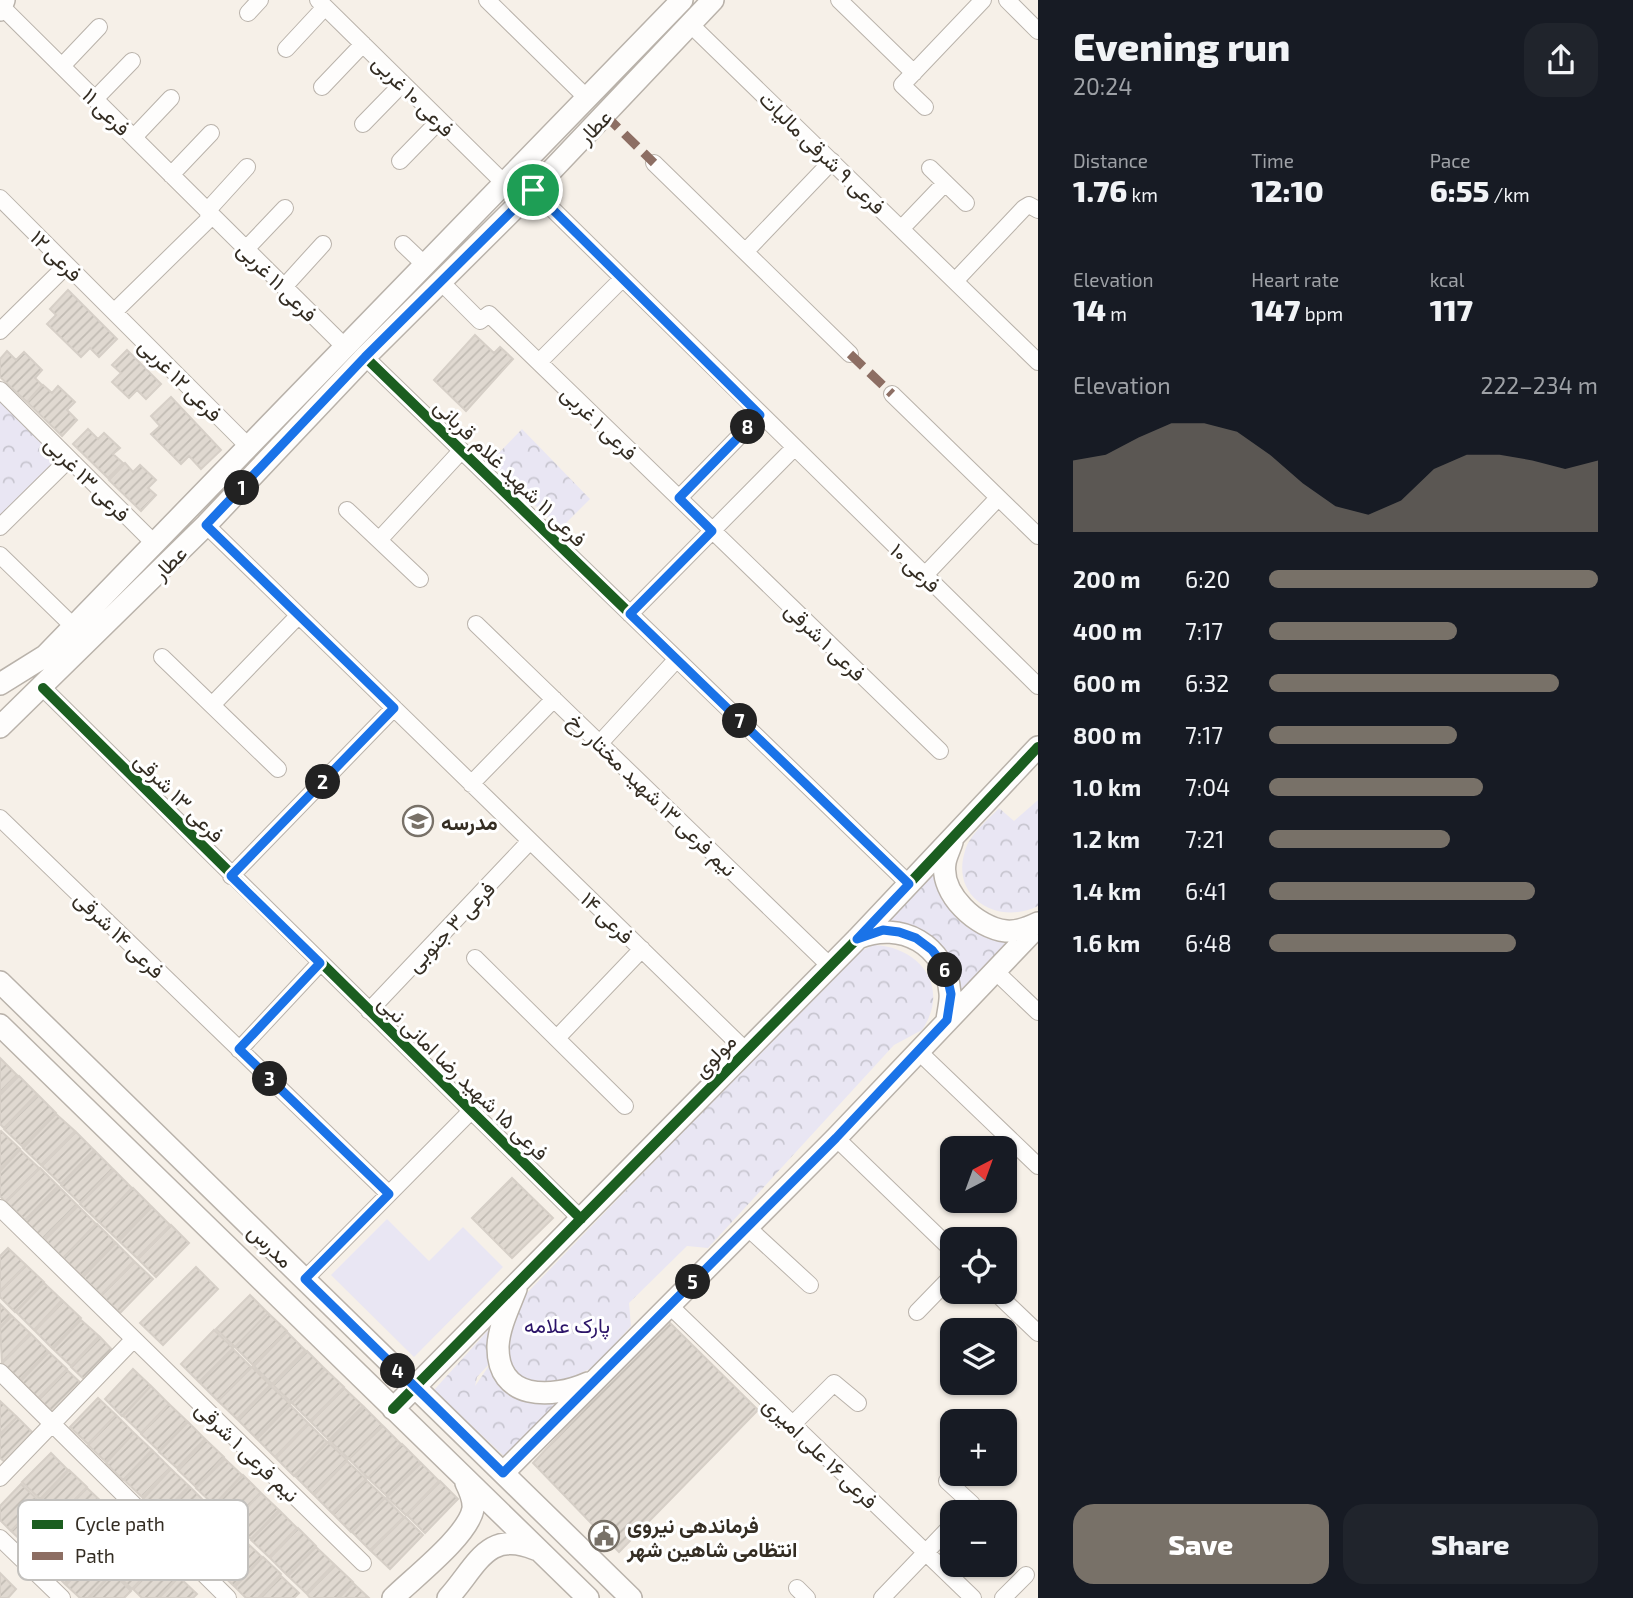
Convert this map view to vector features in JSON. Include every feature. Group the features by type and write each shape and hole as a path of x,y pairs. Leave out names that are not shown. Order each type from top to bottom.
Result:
{"main road":[{"name":"عطار","path":"0,727 43,688 206,525 365,357 533,190 713,0"},
{"name":"عطار","path":"0,684 44,656 587,98 674,3"},
{"path":"104,595 120,612"},
{"name":"مولوی","path":"393,1409 857,939 1038,747"},
{"path":"954,836 944,865 949,889 961,905 987,926 1002,931 1014,931 1038,924"},
{"path":"503,1473 836,1138 1038,924"},
{"path":"857,939 883,930 899,932 916,938 932,950 945,967 951,994 947,1020"},
{"name":"مدرس","path":"0,982 631,1598"},
{"name":"مدرس","path":"0,1025 588,1598"},
{"path":"520,1280 500,1334 498,1348 500,1363 513,1383 530,1392 554,1394 586,1384 601,1375"},
{"path":"393,1598 460,1533 473,1507 464,1478"},
{"path":"448,1598 484,1556 503,1541 514,1541 538,1550"}],"street":[{"path":"248,13 260,0"},
{"path":"487,0 587,98"},
{"path":"839,0 914,73"},
{"path":"925,107 902,85 983,0"},
{"path":"1007,0 1036,25"},
{"path":"286,49 321,4"},
{"name":"فرعی ۱۰ غربی","path":"321,4 504,183"},
{"name":"فرعی ۱۱","path":"2,5 210,213"},
{"name":"فرعی ۹ شرقی مالیات","path":"690,24 1038,362"},
{"path":"62,66 99,27"},
{"path":"322,87 363,44"},
{"path":"95,99 132,61"},
{"path":"363,124 402,84"},
{"path":"134,137 171,99"},
{"path":"400,161 440,120"},
{"path":"171,175 211,133"},
{"path":"746,251 832,161"},
{"path":"654,163 850,354"},
{"path":"114,312 162,266 247,167"},
{"path":"929,168 966,203"},
{"path":"901,229 945,183"},
{"name":"فرعی ۱۰","path":"533,190 1038,686"},
{"name":"فرعی ۱۲","path":"0,198 114,312"},
{"path":"955,281 1033,207"},
{"path":"246,249 285,208"},
{"name":"فرعی ۱۱ غربی","path":"210,213 345,347"},
{"path":"284,287 323,244"},
{"path":"403,244 425,265"},
{"path":"0,331 67,265"},
{"path":"539,362 622,279"},
{"name":"فرعی ۱ غربی","path":"440,282 480,321 489,314 712,531"},
{"name":"فرعی ۱۲ غربی","path":"114,312 248,446"},
{"name":"فرعی ۱۱ شهید غلام قربانی","path":"365,357 909,884"},
{"name":"فرعی ۱۳ غربی","path":"0,390 154,543"},
{"path":"892,394 1038,536"},
{"path":"679,498 760,415"},
{"path":"630,614 794,447"},
{"path":"379,540 461,452"},
{"path":"0,527 69,459"},
{"path":"925,575 998,498"},
{"path":"347,510 420,579"},
{"name":"فرعی ۱۴","path":"206,525 745,1050"},
{"name":"فرعی ۱ شرقی","path":"712,531 940,751"},
{"path":"0,555 73,626"},
{"path":"212,705 298,616"},
{"name":"نیم فرعی ۱۳ شهید مختار رخ","path":"477,624 829,965"},
{"path":"162,657 278,769"},
{"path":"600,743 676,660"},
{"name":"فرعی ۱۳ شرقی","path":"43,688 320,963"},
{"path":"471,784 554,699"},
{"path":"231,876 394,708"},
{"name":"فرعی ۱۴ شرقی","path":"0,818 239,1049"},
{"name":"فرعی ۳ جنوبی","path":"369,1011 530,841"},
{"path":"557,1038 642,949"},
{"path":"475,958 625,1106"},
{"path":"320,963 239,1049 389,1194"},
{"name":"فرعی ۱۵ شهید رضا امانی نبی","path":"320,963 581,1219"},
{"path":"994,970 1038,1012"},
{"path":"918,1052 1038,1166"},
{"path":"305,1279 471,1111"},
{"path":"836,1138 940,1238"},
{"name":"نیم فرعی ۱ شرقی","path":"0,1208 363,1563"},
{"path":"747,1227 810,1285"},
{"path":"917,1312 940,1288"},
{"path":"1008,1304 1038,1333"},
{"name":"فرعی ۱۶ علی امیری","path":"669,1306 973,1598"},
{"path":"0,1478 133,1340"},
{"path":"0,1372 129,1500"},
{"path":"793,1424 834,1383 858,1404"},
{"path":"951,1486 962,1500"},
{"path":"882,1598 940,1537"},
{"path":"0,1538 18,1555"},
{"path":"1003,1598 1026,1575"},
{"path":"43,1580 62,1598"},
{"path":"210,1580 228,1598"}],"green space":[{"path":"0,392 62,456 0,518"},
{"path":"522,429 590,499 560,529 490,462"},
{"path":"1038,800 1038,906 1023,911 993,910 981,904 964,882 962,868 967,845 999,808 1014,821"},
{"path":"937,869 943,897 957,918 978,933 1006,940 1008,944 961,993 954,978 884,923"},
{"name":"پارک علامه","path":"874,945 905,953 917,961 926,972 932,985 933,999 930,1014 922,1030 894,1045 708,1248 687,1246 629,1303 631,1326 594,1367 552,1386 524,1383 514,1371 506,1350 509,1330 525,1295 856,953"},
{"path":"387,1219 429,1261 463,1227 503,1267 414,1357 331,1275"},
{"path":"492,1326 491,1362 477,1377 475,1386 491,1363 514,1390 528,1400 563,1402 505,1457 434,1390"}],"building":[{"path":"68,290 117,339 99,357 90,348 81,357 47,324 56,315 50,309"},
{"path":"475,335 494,353 500,347 513,359 466,411 434,380"},
{"path":"127,350 161,384 146,399 137,390 129,398 112,382 121,373 112,365"},
{"path":"7,351 16,360 24,352 42,370 35,378 42,385 27,402 0,377 0,359"},
{"path":"43,385 52,393 58,386 75,402 67,410 77,420 62,436 27,402"},
{"path":"171,397 221,450 201,469 189,456 181,464 151,434 160,426 151,416"},
{"path":"88,429 98,439 104,433 120,448 113,454 123,463 108,478 73,444"},
{"path":"125,463 133,472 140,465 156,480 148,488 156,495 141,511 109,480"},
{"path":"0,1058 17,1075 0,1093"},
{"path":"19,1076 37,1094 4,1128 0,1124 0,1095"},
{"path":"38,1095 56,1113 22,1146 4,1129"},
{"path":"56,1114 75,1131 41,1165 23,1148"},
{"path":"0,1132 20,1149 0,1169"},
{"path":"76,1132 94,1150 61,1184 42,1166"},
{"path":"20,1150 39,1168 5,1202 0,1196 0,1171"},
{"path":"95,1151 113,1169 80,1203 61,1185"},
{"path":"40,1168 58,1186 25,1220 6,1202"},
{"path":"114,1170 132,1188 99,1222 80,1204"},
{"path":"512,1178 553,1218 512,1258 472,1218"},
{"path":"59,1187 77,1205 43,1239 25,1221"},
{"path":"133,1188 151,1206 118,1240 99,1222"},
{"path":"78,1206 96,1224 63,1258 45,1240"},
{"path":"152,1207 170,1225 137,1258 119,1241"},
{"path":"97,1224 115,1242 82,1276 63,1258"},
{"path":"171,1225 189,1243 156,1277 138,1259"},
{"path":"116,1243 134,1261 101,1295 83,1277"},
{"path":"8,1248 26,1265 0,1291 0,1256"},
{"path":"135,1262 153,1279 120,1313 101,1295"},
{"path":"26,1265 44,1282 15,1312 0,1297 0,1292"},
{"path":"196,1267 218,1289 163,1345 140,1323"},
{"path":"44,1283 62,1300 34,1330 16,1312"},
{"path":"250,1295 268,1313 235,1347 216,1329"},
{"path":"63,1301 81,1318 52,1348 35,1331"},
{"path":"0,1304 11,1315 0,1327"},
{"path":"268,1313 287,1331 253,1365 235,1347"},
{"path":"12,1316 30,1333 2,1362 0,1328"},
{"path":"81,1320 99,1336 71,1366 53,1349"},
{"path":"667,1320 758,1410 619,1552 533,1463"},
{"path":"214,1330 233,1348 199,1382 181,1364"},
{"path":"287,1332 305,1350 272,1384 254,1366"},
{"path":"31,1334 48,1351 20,1380 2,1363"},
{"path":"100,1337 117,1355 89,1384 71,1367"},
{"path":"233,1349 251,1367 218,1401 200,1383"},
{"path":"307,1351 325,1369 292,1403 273,1385"},
{"path":"49,1352 67,1369 38,1398 21,1381"},
{"path":"252,1367 270,1385 237,1419 218,1401"},
{"path":"133,1369 151,1386 122,1416 105,1399"},
{"path":"325,1369 344,1387 310,1421 292,1403"},
{"path":"67,1370 85,1387 57,1416 39,1399"},
{"path":"151,1386 169,1404 141,1433 123,1416"},
{"path":"271,1386 290,1404 256,1438 238,1420"},
{"path":"344,1388 363,1406 329,1440 311,1422"},
{"path":"98,1398 116,1415 88,1444 70,1427"},
{"path":"0,1401 17,1417 0,1434"},
{"path":"169,1404 187,1421 159,1451 141,1434"},
{"path":"290,1405 308,1423 275,1457 257,1439"},
{"path":"364,1407 382,1425 349,1459 330,1441"},
{"path":"116,1415 134,1433 106,1462 88,1445"},
{"path":"17,1417 35,1435 7,1464 0,1458 0,1435"},
{"path":"188,1422 205,1439 177,1468 159,1452"},
{"path":"309,1424 327,1442 294,1476 276,1458"},
{"path":"383,1426 401,1444 368,1478 349,1459"},
{"path":"134,1433 152,1450 123,1480 106,1463"},
{"path":"206,1440 224,1457 196,1487 178,1470"},
{"path":"328,1442 347,1460 313,1494 295,1476"},
{"path":"402,1444 420,1462 387,1496 368,1478"},
{"path":"153,1451 170,1468 142,1497 124,1480"},
{"path":"51,1453 68,1470 40,1499 22,1482"},
{"path":"225,1459 242,1475 219,1500 209,1500 196,1488"},
{"path":"347,1461 366,1479 332,1513 314,1495"},
{"path":"421,1463 439,1481 406,1515 387,1497"},
{"path":"171,1469 189,1486 175,1500 143,1499"},
{"path":"69,1470 87,1487 74,1500 41,1500"},
{"path":"243,1475 261,1493 248,1506 248,1500 220,1500"},
{"path":"366,1480 385,1498 351,1532 333,1514"},
{"path":"440,1481 458,1499 425,1533 407,1515"},
{"path":"21,1484 38,1500 18,1500 18,1524 11,1531 0,1520 0,1506"},
{"path":"190,1487 203,1500 177,1500"},
{"path":"87,1488 100,1500 75,1500"},
{"path":"261,1493 279,1510 251,1539 248,1536 248,1506"},
{"path":"385,1498 404,1517 370,1550 352,1532"},
{"path":"280,1511 297,1528 269,1557 251,1540"},
{"path":"405,1517 423,1535 390,1569 371,1551"},
{"path":"18,1524 18,1538 11,1531"},
{"path":"298,1528 316,1546 287,1575 270,1558"},
{"path":"248,1544 262,1557 248,1572"},
{"path":"316,1547 334,1564 306,1593 288,1576"},
{"path":"263,1557 281,1574 258,1598 246,1598 235,1587 242,1580 248,1580 248,1573"},
{"path":"335,1565 353,1582 337,1598 310,1598 307,1594"},
{"path":"0,1573 16,1589 8,1598 0,1598"},
{"path":"281,1576 299,1593 294,1598 260,1598"},
{"path":"71,1580 105,1580 88,1598 80,1598 66,1585"},
{"path":"106,1580 120,1580 131,1591 124,1598 89,1598"},
{"path":"122,1580 140,1580 132,1589"},
{"path":"141,1580 175,1580 158,1598 142,1598 133,1589"},
{"path":"176,1580 182,1580 197,1594 193,1598 159,1598"},
{"path":"228,1580 240,1580 234,1586"},
{"path":"353,1583 369,1598 339,1598"}],"marked path":[{"path":"605,115 654,163"},
{"path":"850,354 892,394"}],"cycle path":[{"path":"365,357 909,884"},
{"path":"43,688 581,1219"},
{"path":"393,1409 857,939 1038,747"}],"place":[{"name":"مدرسه","path":"418,821"},
{"name":"فرماندهی نیروی انتظامی شاهین شهر","path":"604,1536"}],"route":[{"path":"533,190 760,415 679,498 712,531 630,614 909,884 857,939 883,930 916,938 932,950 945,967 951,994 947,1020 918,1052 503,1473 305,1279 389,1194 239,1049 320,963 231,876 394,708 206,525 365,357 533,190"}]}
